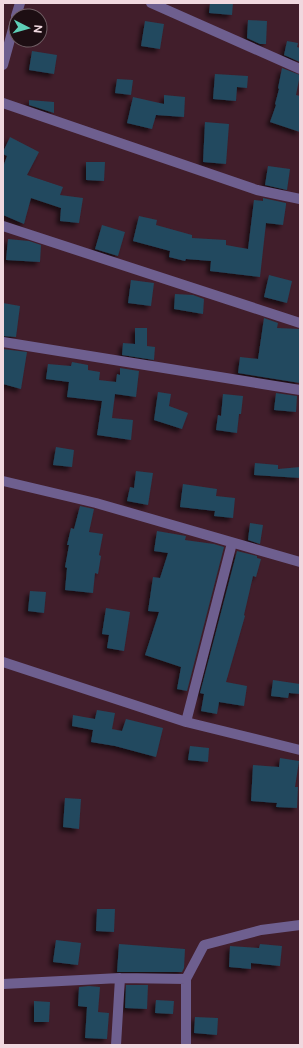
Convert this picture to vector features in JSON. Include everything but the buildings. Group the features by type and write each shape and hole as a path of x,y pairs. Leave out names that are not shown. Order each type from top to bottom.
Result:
{"street":[{"path":"151,3 300,69"},
{"path":"3,65 8,47"},
{"path":"3,103 258,190 300,199"},
{"path":"3,226 300,323"},
{"path":"3,342 300,390"},
{"path":"3,481 96,503 300,562"},
{"path":"186,722 232,543"},
{"path":"3,662 186,722 300,750"},
{"path":"186,1045 186,980 204,945 261,930 300,925"},
{"path":"3,984 120,978 186,980"},
{"path":"116,1045 120,978"}]}
